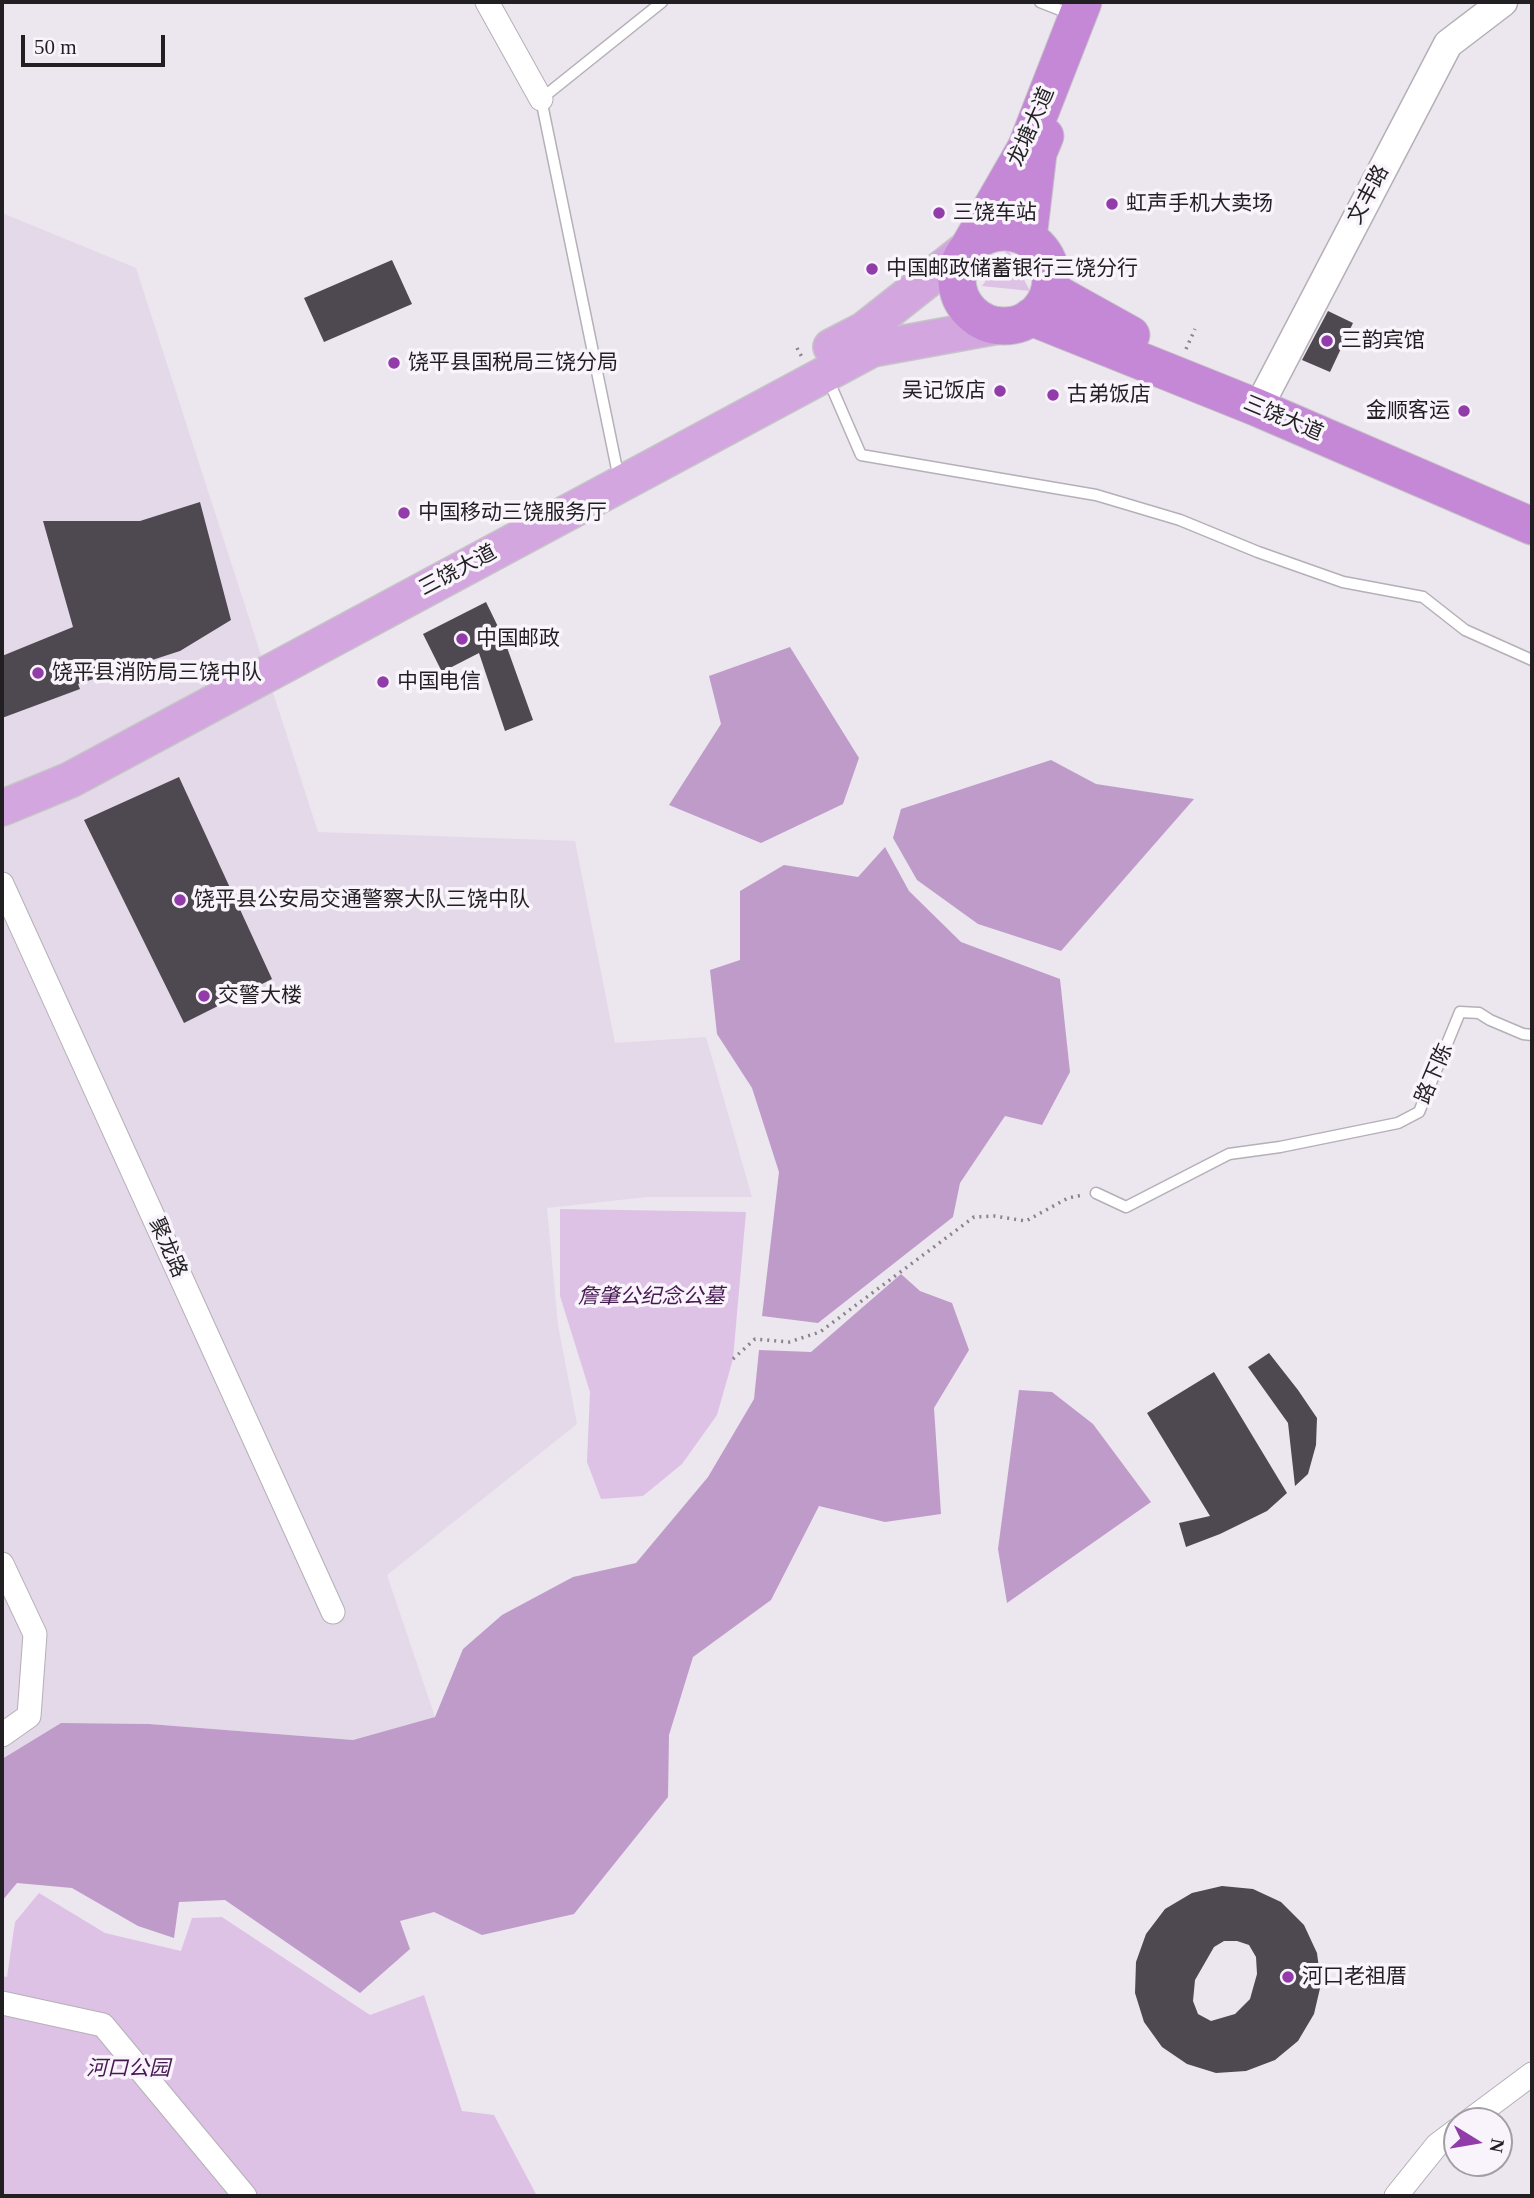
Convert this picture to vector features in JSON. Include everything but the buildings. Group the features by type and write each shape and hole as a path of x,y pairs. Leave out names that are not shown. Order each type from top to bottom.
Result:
{"highway":[{"name":"龙塘大道","path":"1026,311 984,321 971,313 960,295 957,273 961,259 1032,150 1086,11"},
{"name":"龙塘大道","path":"1028,238 1032,150"},
{"path":"969,247 982,237 997,232 1013,232 1028,238 1040,249 1048,263 1051,276 1026,311"},
{"name":"三饶大道","path":"1026,311 1126,343 1263,399 1532,526"},
{"name":"三饶大道","path":"1263,399 1321,415 1532,503"}],"main road":[{"name":"三饶大道","path":"2,808 70,780 618,473 826,374 969,247"},
{"name":"三饶大道","path":"2,782 63,758 618,473 868,339 1026,311"}],"street":[{"path":"487,2 541,99"},
{"name":"文丰路","path":"1263,399 1448,44 1503,2"},
{"name":"聚龙路","path":"2,884 333,1612"},
{"path":"2,1564 35,1634 29,1716 2,1735"},
{"path":"2,2003 103,2025 245,2196"},
{"path":"1488,2107 1532,2074"},
{"path":"1396,2196 1443,2140"}],"lane":[{"path":"618,473 541,99 662,2"},
{"path":"1040,2 1086,11"},
{"path":"826,374 861,455 1096,495 1180,520 1258,552 1343,582 1423,597 1465,630 1532,660"},
{"name":"路下陈","path":"1096,1194 1126,1207 1229,1154 1280,1147 1398,1123 1419,1112 1460,1013 1479,1013 1523,1034 1532,1035"}],"path":[{"path":"733,1359 755,1339 789,1342 820,1332 974,1217 994,1216 1026,1220 1068,1198 1096,1194"}],"shaded area":[{"path":"2,213 136,268 318,832 575,841 615,1043 706,1037 752,1197 647,1197 547,1208 558,1325 577,1424 387,1575 435,1717 353,1740 149,1724 61,1723 2,1759"},
{"path":"790,647 859,758 843,804 761,843 669,805 721,724 709,676"},
{"path":"1051,760 1096,784 1194,799 1061,951 978,924 917,880 893,838 901,809"},
{"path":"885,847 909,891 961,942 1060,979 1070,1072 1042,1125 1005,1116 960,1183 953,1217 818,1323 762,1316 779,1172 752,1088 717,1034 710,970 740,960 740,891 784,865 858,877"},
{"path":"901,1274 920,1291 952,1303 969,1350 934,1408 941,1514 885,1522 819,1506 771,1600 693,1657 669,1735 668,1797 574,1914 482,1935 434,1912 400,1921 410,1949 360,1993 225,1900 179,1902 174,1938 138,1926 72,1888 17,1883 2,1901 2,1759 61,1723 149,1724 353,1740 435,1717 463,1649 502,1615 573,1577 636,1563 708,1477 754,1399 759,1350 811,1352"},
{"path":"1019,1390 1052,1392 1093,1424 1151,1502 1007,1603 998,1549"}],"green space":[{"path":"1008,249 1030,291 982,286"},
{"name":"詹肇公纪念公墓","path":"560,1209 746,1212 733,1359 717,1415 682,1464 643,1496 601,1499 587,1462 590,1392 560,1296"},
{"name":"河口公园","path":"39,1893 105,1933 181,1951 192,1918 222,1917 370,2015 424,1995 462,2111 494,2115 537,2196 2,2196 2,1976 7,1977 15,1922"}],"place":[{"name":"虹声手机大卖场","path":"1112,204"},
{"name":"三饶车站","path":"939,213"},
{"name":"中国邮政储蓄银行三饶分行","path":"872,269"},
{"name":"三韵宾馆","path":"1327,341"},
{"name":"饶平县国税局三饶分局","path":"394,363"},
{"name":"吴记饭店","path":"1000,391"},
{"name":"古弟饭店","path":"1053,395"},
{"name":"金顺客运","path":"1464,411"},
{"name":"中国移动三饶服务厅","path":"404,513"},
{"name":"中国邮政","path":"462,639"},
{"name":"饶平县消防局三饶中队","path":"38,673"},
{"name":"中国电信","path":"383,682"},
{"name":"饶平县公安局交通警察大队三饶中队","path":"180,900"},
{"name":"交警大楼","path":"204,996"},
{"name":"河口老祖厝","path":"1288,1977"}]}
